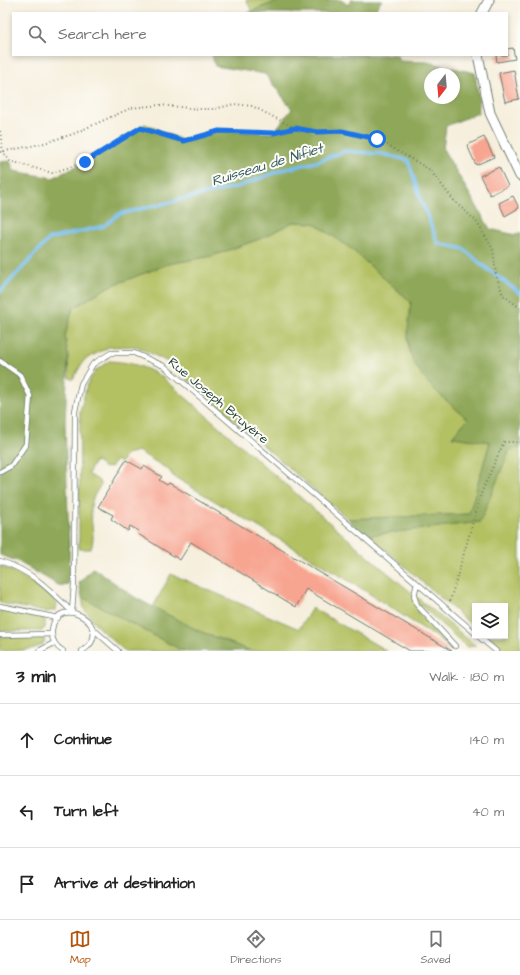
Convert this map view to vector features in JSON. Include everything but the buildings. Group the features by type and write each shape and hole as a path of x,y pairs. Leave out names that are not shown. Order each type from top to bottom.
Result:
{"street":[{"path":"483,12 489,0"},
{"path":"478,56 490,114 520,176"}],"lane":[{"name":"Rue Joseph Bruyère","path":"72,612 74,584 75,411 81,384 93,364 111,353 134,353 164,366 472,630"},
{"path":"0,361 20,375 30,396 26,444 11,466 0,472"},
{"path":"0,561 12,565 42,582 72,612 85,617 92,628 118,651"},
{"path":"417,583 414,596 417,605 455,646"},
{"path":"0,606 58,618"},
{"path":"63,651 54,644 52,629 58,618 72,612"},
{"path":"82,651 91,641 92,628"},
{"path":"0,634 52,634"},
{"path":"482,639 496,651"},
{"path":"39,651 54,644"}],"path":[{"path":"1,152 42,144 61,138 130,108 159,105 216,109 234,104 252,106 295,128 317,132 342,131 377,139 430,170 455,202 476,221 493,249 496,275 503,295 520,308"},
{"path":"0,131 1,152 10,161 52,173 85,162 140,128 184,141 219,131 273,133 295,128"},
{"path":"448,610 482,491 504,442 520,442"}],"green space":[{"path":"246,0 280,0 252,11"},
{"path":"280,0 341,0 348,5 351,0 382,0 376,8 378,12 250,12"},
{"path":"212,56 397,56 399,61 427,62 453,68 424,68 424,104 460,104 460,70 475,73 479,99 478,113 446,126 443,149 490,229 515,235 520,233 520,448 510,449 480,522 363,536 348,519 469,514 490,442 452,437 468,419 430,385 415,365 410,354 408,342 411,302 349,247 314,223 293,222 262,238 212,256 168,264 108,287 73,308 65,336 68,356 65,423 70,576 68,584 60,586 17,561 0,555 0,162 10,161 14,171 53,178 93,158 145,124 184,141 219,131 273,133 292,109 265,74 215,66"},
{"path":"293,222 314,223 349,247 411,302 408,343 438,393 468,419 452,436 490,442 469,514 348,519 166,361 136,346 109,347 84,360 73,379 69,378 65,336 73,308 108,287 168,264 212,256 262,238"},
{"path":"109,361 137,365 162,377 377,564 476,646 467,647 420,605 418,612 445,643 356,585 173,476 169,470 138,451 126,454 121,463 116,460 111,467 105,468 95,461 88,474 98,480 101,485 94,496 91,505 93,539 91,549 79,549 80,412 87,385 95,371"},
{"path":"520,448 520,651 502,651 488,639 508,639 508,603 472,603 472,625 369,535 480,522 510,449"},
{"path":"0,566 23,577 44,592 57,603 56,610 45,612 0,603"},
{"path":"93,568 136,598 199,631 251,651 183,651 82,597 79,583"},
{"path":"171,574 299,629 312,608 387,651 251,651 199,631 153,607"},
{"path":"82,597 183,651 125,651 99,628 84,609"},
{"path":"0,607 42,615 45,621 45,628 42,631 0,631"},
{"path":"35,636 43,638 45,642 42,645 31,649 0,651 0,637"}],"waterway":[{"name":"Ruisseau de Nifiet","path":"0,292 49,239 104,226 119,214 240,186 282,170 316,162 345,151 382,154 408,160 421,200 438,243 464,249 482,265 520,293"}],"route":[{"path":"85,162 140,128 184,141 219,131 273,133 295,128 317,132 342,131 377,139"}]}
